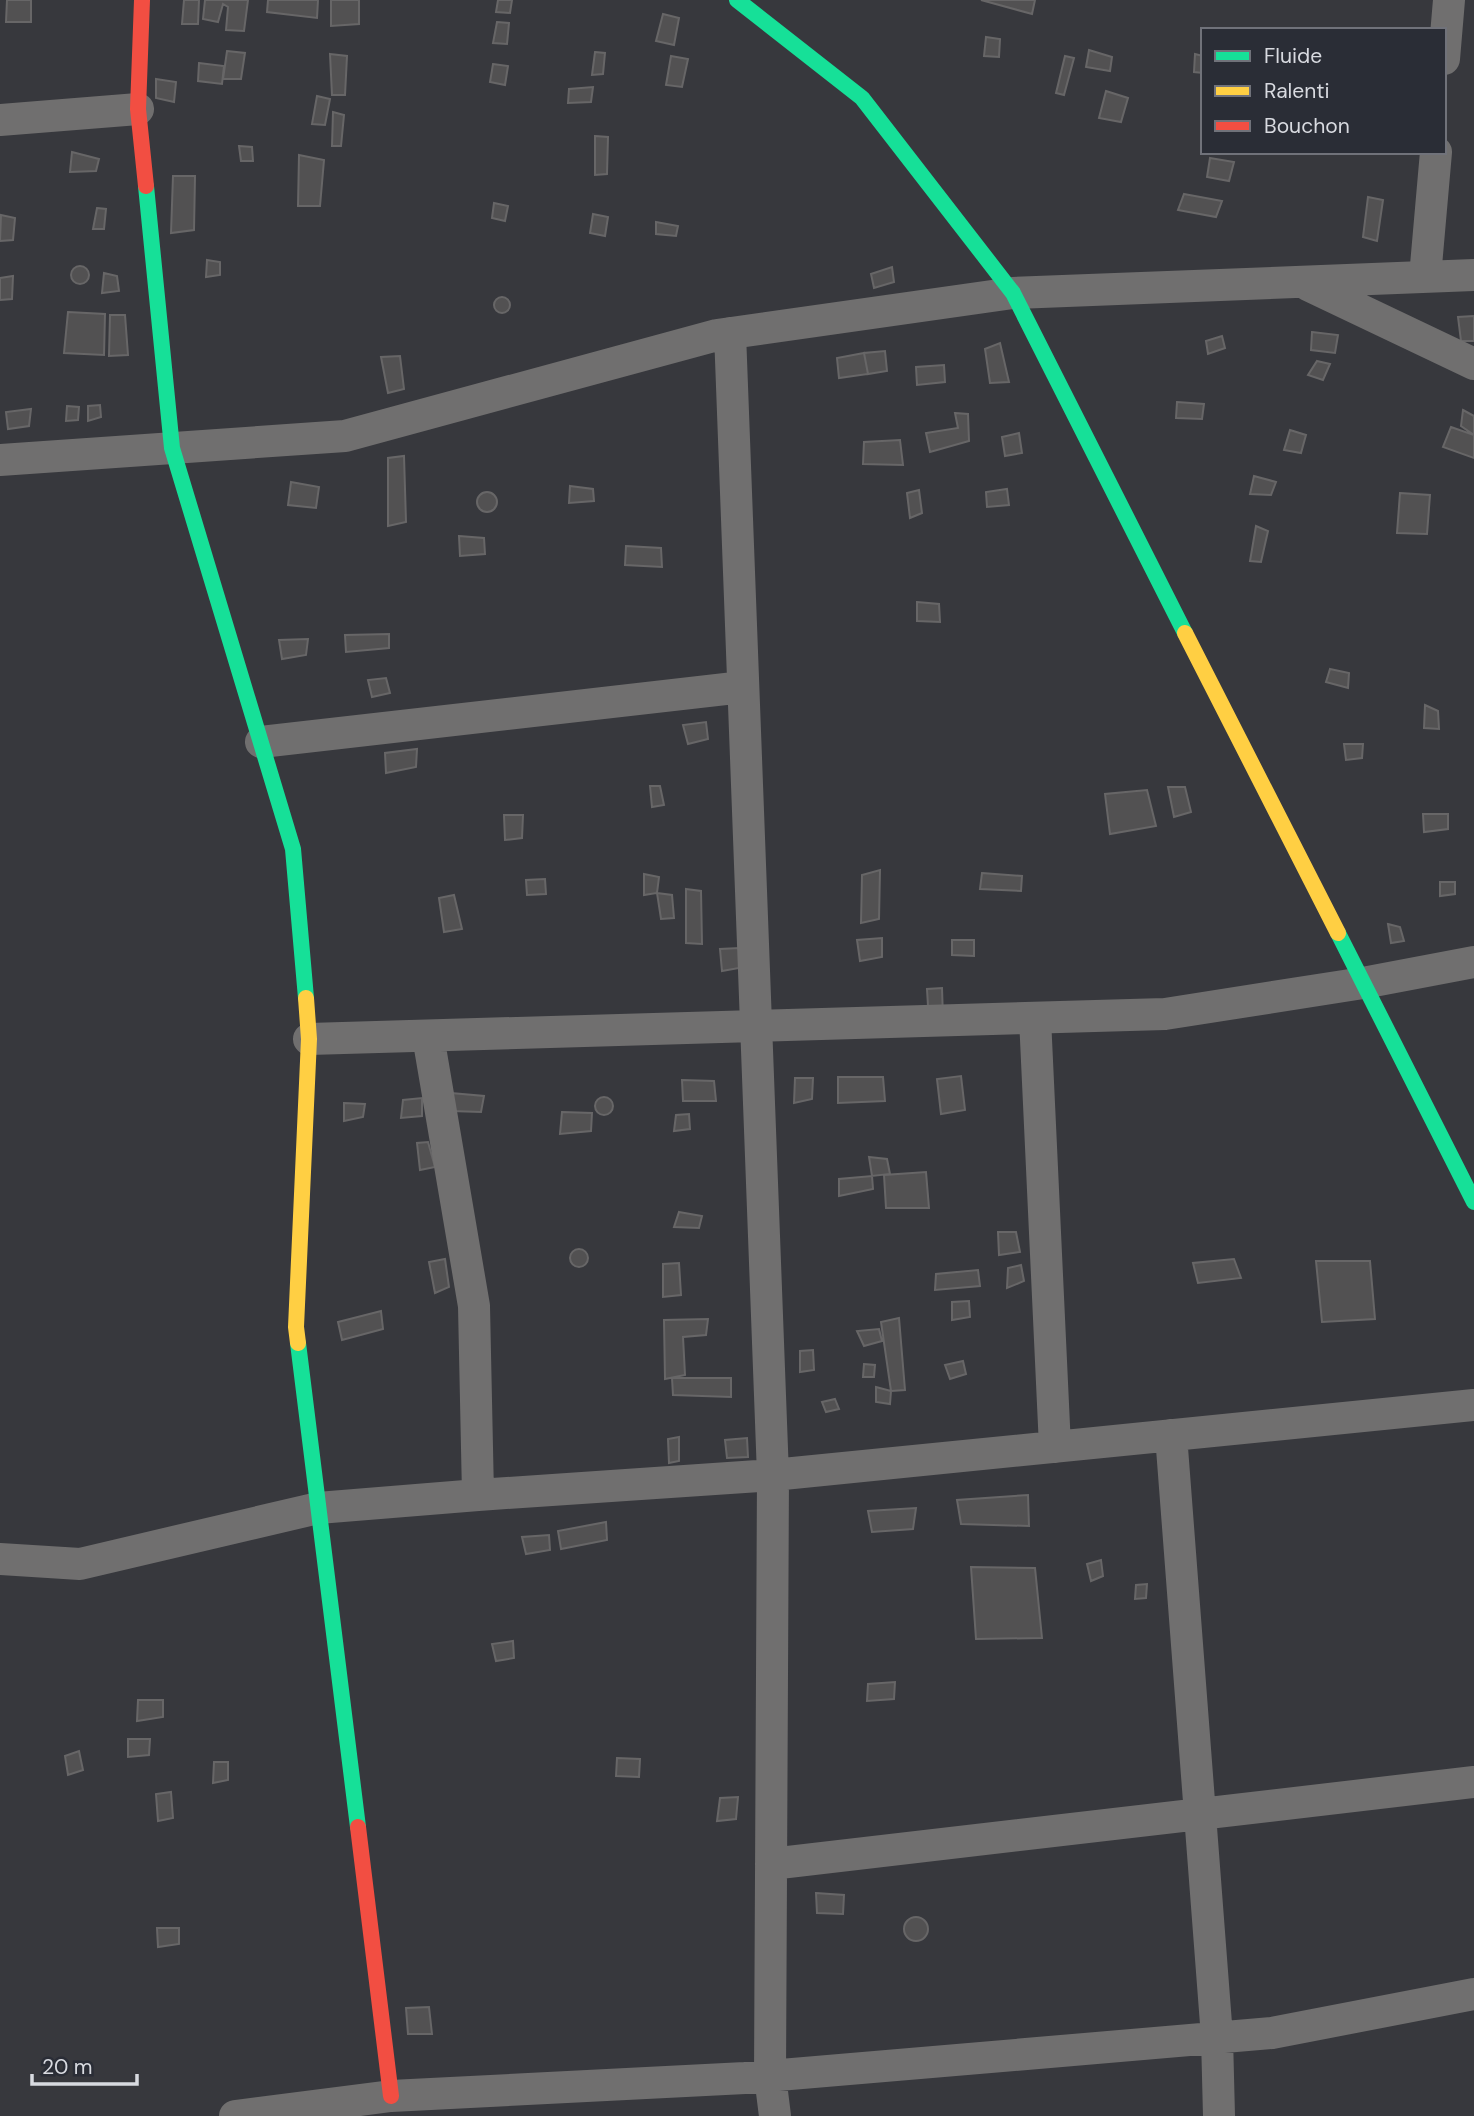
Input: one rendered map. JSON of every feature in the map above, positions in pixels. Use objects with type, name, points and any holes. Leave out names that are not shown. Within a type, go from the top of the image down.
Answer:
[{"type":"street","points":[[142,0],[138,109],[172,448],[293,849],[309,1039],[296,1327],[391,2096]]},
{"type":"street","points":[[737,0],[862,98],[1013,293],[1474,1202]]},
{"type":"street","points":[[1446,39],[1450,0]]},
{"type":"street","points":[[0,120],[138,109]]},
{"type":"street","points":[[1425,277],[1436,154]]},
{"type":"street","points":[[0,460],[345,436],[730,333],[1013,293],[1474,275]]},
{"type":"street","points":[[1304,283],[1474,363]]},
{"type":"street","points":[[730,333],[773,1475],[770,2076],[775,2116]]},
{"type":"street","points":[[261,741],[743,687]]},
{"type":"street","points":[[309,1039],[1165,1014],[1363,983],[1474,962]]},
{"type":"street","points":[[1035,1018],[1055,1447]]},
{"type":"street","points":[[428,1036],[474,1306],[478,1494]]},
{"type":"street","points":[[0,1559],[80,1564],[318,1508],[478,1494],[773,1475],[1474,1405]]},
{"type":"street","points":[[1171,1435],[1217,2037],[1219,2116]]},
{"type":"street","points":[[771,1864],[1474,1782]]},
{"type":"street","points":[[235,2116],[391,2096],[770,2076],[1272,2033],[1474,1994]]},
{"type":"building","points":[[7,0],[31,0],[31,22],[6,22]]},
{"type":"building","points":[[184,0],[199,0],[198,24],[182,24]]},
{"type":"building","points":[[205,0],[248,0],[244,31],[226,30],[228,7],[223,4],[218,22],[203,19]]},
{"type":"building","points":[[268,0],[318,0],[317,18],[267,12]]},
{"type":"building","points":[[331,0],[359,0],[359,24],[331,26]]},
{"type":"building","points":[[498,0],[512,0],[510,13],[496,12]]},
{"type":"building","points":[[981,0],[1035,0],[1032,14]]},
{"type":"building","points":[[663,14],[679,18],[674,45],[656,41]]},
{"type":"building","points":[[497,22],[509,23],[507,44],[493,43]]},
{"type":"building","points":[[986,37],[1000,39],[999,57],[984,56]]},
{"type":"building","points":[[1089,50],[1112,57],[1110,71],[1086,67]]},
{"type":"building","points":[[227,51],[245,53],[241,79],[223,79]]},
{"type":"building","points":[[595,52],[605,53],[603,74],[592,75]]},
{"type":"building","points":[[330,54],[347,56],[345,95],[332,95]]},
{"type":"building","points":[[1195,54],[1201,56],[1201,73],[1194,72]]},
{"type":"building","points":[[671,56],[688,59],[682,87],[666,85]]},
{"type":"building","points":[[1065,56],[1074,58],[1064,95],[1056,93]]},
{"type":"building","points":[[199,63],[224,66],[222,84],[198,81]]},
{"type":"building","points":[[493,64],[508,66],[505,85],[490,82]]},
{"type":"building","points":[[156,79],[176,82],[174,102],[156,98]]},
{"type":"building","points":[[593,87],[591,102],[568,103],[569,89]]},
{"type":"building","points":[[1106,91],[1128,98],[1121,122],[1099,118]]},
{"type":"building","points":[[317,96],[330,99],[325,125],[312,124]]},
{"type":"building","points":[[333,112],[344,115],[341,146],[332,146]]},
{"type":"building","points":[[595,136],[608,137],[607,174],[595,175]]},
{"type":"building","points":[[239,146],[252,147],[253,161],[241,161]]},
{"type":"building","points":[[72,152],[99,159],[96,171],[70,172]]},
{"type":"building","points":[[299,155],[324,160],[320,206],[298,206]]},
{"type":"building","points":[[1210,158],[1234,162],[1229,181],[1207,177]]},
{"type":"building","points":[[173,176],[195,176],[194,230],[171,233]]},
{"type":"building","points":[[1184,194],[1222,201],[1216,217],[1178,210]]},
{"type":"building","points":[[1368,197],[1383,200],[1377,241],[1363,237]]},
{"type":"building","points":[[494,203],[508,206],[505,221],[492,218]]},
{"type":"building","points":[[97,208],[106,209],[104,229],[93,229]]},
{"type":"building","points":[[593,214],[608,217],[605,236],[590,233]]},
{"type":"building","points":[[1,215],[15,218],[13,240],[0,241]]},
{"type":"building","points":[[656,222],[678,226],[676,236],[656,234]]},
{"type":"building","points":[[207,260],[220,262],[220,275],[206,277]]},
{"type":"building","points":[[76,266],[84,266],[89,275],[87,282],[76,284],[71,279],[71,271]]},
{"type":"building","points":[[892,267],[894,282],[874,288],[871,274]]},
{"type":"building","points":[[104,273],[117,276],[119,291],[102,293]]},
{"type":"building","points":[[13,276],[12,299],[0,300],[0,278]]},
{"type":"building","points":[[499,297],[505,297],[510,305],[508,311],[499,313],[494,308],[494,302]]},
{"type":"building","points":[[68,312],[105,314],[104,355],[64,353]]},
{"type":"building","points":[[110,315],[125,315],[128,355],[109,356]]},
{"type":"building","points":[[1474,316],[1474,341],[1461,341],[1458,317]]},
{"type":"building","points":[[1312,332],[1338,335],[1335,353],[1311,350]]},
{"type":"building","points":[[1222,336],[1225,348],[1208,354],[1206,341]]},
{"type":"building","points":[[1000,343],[1009,382],[990,383],[985,349]]},
{"type":"building","points":[[885,351],[887,371],[868,374],[864,353]]},
{"type":"building","points":[[864,353],[868,374],[839,378],[837,358]]},
{"type":"building","points":[[400,356],[404,389],[388,393],[381,357]]},
{"type":"building","points":[[1317,361],[1330,364],[1323,380],[1308,375]]},
{"type":"building","points":[[944,365],[945,382],[917,385],[916,367]]},
{"type":"building","points":[[1177,402],[1204,404],[1202,419],[1176,418]]},
{"type":"building","points":[[100,405],[101,417],[88,421],[88,406]]},
{"type":"building","points":[[67,406],[79,407],[78,420],[66,421]]},
{"type":"building","points":[[31,409],[29,426],[8,429],[6,412]]},
{"type":"building","points":[[1463,410],[1474,416],[1474,435],[1461,426]]},
{"type":"building","points":[[955,413],[968,414],[969,441],[930,452],[926,433],[958,428]]},
{"type":"building","points":[[1451,427],[1474,435],[1474,458],[1443,447]]},
{"type":"building","points":[[1290,430],[1306,435],[1301,453],[1284,450]]},
{"type":"building","points":[[1019,433],[1022,453],[1005,456],[1002,437]]},
{"type":"building","points":[[900,440],[903,465],[863,464],[864,442]]},
{"type":"building","points":[[404,456],[406,522],[388,526],[388,458]]},
{"type":"building","points":[[1254,476],[1276,482],[1271,495],[1250,494]]},
{"type":"building","points":[[291,482],[319,487],[316,508],[288,505]]},
{"type":"building","points":[[570,486],[593,489],[594,501],[569,503]]},
{"type":"building","points":[[1007,489],[1009,505],[987,507],[986,492]]},
{"type":"building","points":[[919,490],[922,513],[910,518],[907,493]]},
{"type":"building","points":[[487,492],[494,495],[497,502],[494,509],[487,512],[480,509],[477,502],[480,495]]},
{"type":"building","points":[[1400,493],[1430,495],[1427,534],[1397,533]]},
{"type":"building","points":[[1256,526],[1268,531],[1261,562],[1250,561]]},
{"type":"building","points":[[459,536],[484,538],[485,554],[460,556]]},
{"type":"building","points":[[626,546],[661,548],[662,567],[625,565]]},
{"type":"building","points":[[917,602],[939,604],[940,622],[917,621]]},
{"type":"building","points":[[389,634],[389,648],[346,652],[345,635]]},
{"type":"building","points":[[308,639],[306,655],[282,659],[279,640]]},
{"type":"building","points":[[1330,669],[1349,673],[1348,688],[1326,682]]},
{"type":"building","points":[[386,678],[390,693],[372,697],[368,680]]},
{"type":"building","points":[[1425,705],[1438,711],[1439,729],[1424,728]]},
{"type":"building","points":[[706,722],[708,739],[688,744],[683,725]]},
{"type":"building","points":[[1344,744],[1363,744],[1362,758],[1346,760]]},
{"type":"building","points":[[417,749],[416,767],[386,773],[385,753]]},
{"type":"building","points":[[650,786],[660,786],[664,805],[652,807]]},
{"type":"building","points":[[1168,787],[1185,787],[1191,812],[1174,817]]},
{"type":"building","points":[[1147,790],[1156,826],[1110,834],[1105,794]]},
{"type":"building","points":[[1423,814],[1448,814],[1448,829],[1424,832]]},
{"type":"building","points":[[504,815],[523,815],[522,838],[505,840]]},
{"type":"building","points":[[880,870],[879,919],[861,923],[862,875]]},
{"type":"building","points":[[982,873],[1022,876],[1021,891],[980,889]]},
{"type":"building","points":[[644,874],[659,877],[657,893],[644,895]]},
{"type":"building","points":[[545,879],[546,894],[527,895],[526,880]]},
{"type":"building","points":[[1440,882],[1455,882],[1455,894],[1440,896]]},
{"type":"building","points":[[686,889],[701,891],[702,944],[686,943]]},
{"type":"building","points":[[657,893],[672,895],[674,918],[661,919]]},
{"type":"building","points":[[454,895],[462,929],[444,932],[439,898]]},
{"type":"building","points":[[1388,924],[1400,927],[1404,941],[1391,943]]},
{"type":"building","points":[[882,938],[882,957],[860,961],[857,940]]},
{"type":"building","points":[[952,940],[974,940],[974,956],[952,955]]},
{"type":"building","points":[[739,948],[739,968],[722,971],[720,949]]},
{"type":"building","points":[[942,988],[943,1018],[929,1023],[927,989]]},
{"type":"building","points":[[961,1076],[965,1110],[941,1114],[937,1079]]},
{"type":"building","points":[[838,1077],[883,1077],[885,1101],[838,1103]]},
{"type":"building","points":[[795,1078],[813,1078],[812,1099],[794,1103]]},
{"type":"building","points":[[682,1080],[714,1081],[716,1101],[683,1101]]},
{"type":"building","points":[[451,1093],[484,1096],[481,1112],[451,1111]]},
{"type":"building","points":[[600,1097],[608,1097],[613,1106],[611,1113],[600,1115],[595,1110],[595,1102]]},
{"type":"building","points":[[422,1098],[422,1116],[401,1118],[403,1100]]},
{"type":"building","points":[[344,1103],[365,1104],[363,1117],[344,1121]]},
{"type":"building","points":[[562,1112],[592,1113],[591,1131],[560,1134]]},
{"type":"building","points":[[689,1114],[690,1129],[674,1131],[676,1115]]},
{"type":"building","points":[[428,1142],[435,1167],[420,1170],[417,1143]]},
{"type":"building","points":[[869,1157],[887,1159],[890,1174],[872,1176]]},
{"type":"building","points":[[926,1172],[929,1208],[886,1208],[884,1175]]},
{"type":"building","points":[[872,1176],[873,1189],[839,1196],[839,1179]]},
{"type":"building","points":[[679,1212],[702,1216],[699,1228],[674,1227]]},
{"type":"building","points":[[998,1232],[1016,1232],[1020,1252],[999,1255]]},
{"type":"building","points":[[579,1249],[585,1252],[588,1258],[585,1264],[579,1267],[573,1264],[570,1258],[573,1252]]},
{"type":"building","points":[[445,1259],[449,1287],[435,1293],[429,1262]]},
{"type":"building","points":[[1234,1259],[1241,1278],[1198,1283],[1193,1263]]},
{"type":"building","points":[[1316,1261],[1370,1261],[1375,1319],[1322,1322]]},
{"type":"building","points":[[679,1263],[681,1295],[663,1297],[663,1264]]},
{"type":"building","points":[[1021,1265],[1024,1281],[1007,1288],[1008,1268]]},
{"type":"building","points":[[978,1270],[980,1286],[935,1290],[936,1274]]},
{"type":"building","points":[[969,1301],[970,1317],[952,1320],[952,1302]]},
{"type":"building","points":[[381,1311],[383,1329],[342,1340],[338,1322]]},
{"type":"building","points":[[899,1318],[905,1390],[891,1391],[881,1322]]},
{"type":"building","points":[[708,1319],[706,1335],[683,1337],[685,1375],[665,1379],[664,1320]]},
{"type":"building","points":[[879,1329],[882,1341],[864,1346],[857,1331]]},
{"type":"building","points":[[813,1350],[814,1370],[800,1372],[800,1351]]},
{"type":"building","points":[[963,1361],[966,1374],[950,1379],[945,1365]]},
{"type":"building","points":[[864,1364],[875,1365],[874,1377],[863,1377]]},
{"type":"building","points":[[672,1378],[731,1378],[731,1397],[673,1395]]},
{"type":"building","points":[[876,1387],[891,1391],[890,1404],[876,1402]]},
{"type":"building","points":[[835,1399],[839,1409],[826,1412],[822,1402]]},
{"type":"building","points":[[679,1437],[679,1461],[669,1463],[668,1439]]},
{"type":"building","points":[[747,1438],[748,1457],[727,1458],[725,1440]]},
{"type":"building","points":[[1028,1495],[1029,1526],[961,1524],[957,1500]]},
{"type":"building","points":[[916,1508],[913,1529],[872,1532],[868,1511]]},
{"type":"building","points":[[606,1522],[607,1540],[561,1549],[558,1531]]},
{"type":"building","points":[[549,1535],[550,1550],[526,1554],[522,1537]]},
{"type":"building","points":[[1101,1560],[1103,1576],[1091,1581],[1087,1564]]},
{"type":"building","points":[[971,1567],[1035,1568],[1042,1638],[976,1639]]},
{"type":"building","points":[[1147,1584],[1146,1598],[1135,1599],[1136,1585]]},
{"type":"building","points":[[513,1641],[514,1658],[496,1661],[492,1644]]},
{"type":"building","points":[[895,1682],[894,1699],[867,1701],[868,1684]]},
{"type":"building","points":[[138,1700],[163,1700],[163,1717],[137,1721]]},
{"type":"building","points":[[128,1739],[150,1739],[149,1755],[128,1757]]},
{"type":"building","points":[[79,1751],[83,1770],[68,1775],[65,1756]]},
{"type":"building","points":[[617,1758],[640,1759],[639,1777],[616,1776]]},
{"type":"building","points":[[214,1762],[228,1762],[228,1780],[213,1783]]},
{"type":"building","points":[[171,1792],[173,1818],[158,1821],[156,1794]]},
{"type":"building","points":[[738,1797],[736,1819],[717,1821],[720,1798]]},
{"type":"building","points":[[816,1893],[844,1895],[843,1914],[817,1913]]},
{"type":"building","points":[[916,1917],[925,1920],[928,1929],[925,1938],[916,1941],[907,1938],[904,1929],[907,1920]]},
{"type":"building","points":[[157,1928],[179,1928],[179,1944],[158,1947]]},
{"type":"building","points":[[429,2007],[432,2034],[408,2034],[406,2008]]},
{"type":"traffic: fast","points":[[737,0],[862,98],[1013,293],[1185,633]]},
{"type":"traffic: fast","points":[[146,186],[172,448],[293,849],[306,998]]},
{"type":"traffic: fast","points":[[1338,933],[1474,1202]]},
{"type":"traffic: fast","points":[[298,1343],[358,1827]]},
{"type":"traffic: slow","points":[[1185,633],[1338,933]]},
{"type":"traffic: slow","points":[[298,1343],[296,1327],[309,1039],[306,998]]},
{"type":"traffic: jam","points":[[142,0],[138,109],[146,186]]},
{"type":"traffic: jam","points":[[358,1827],[391,2096]]}]
